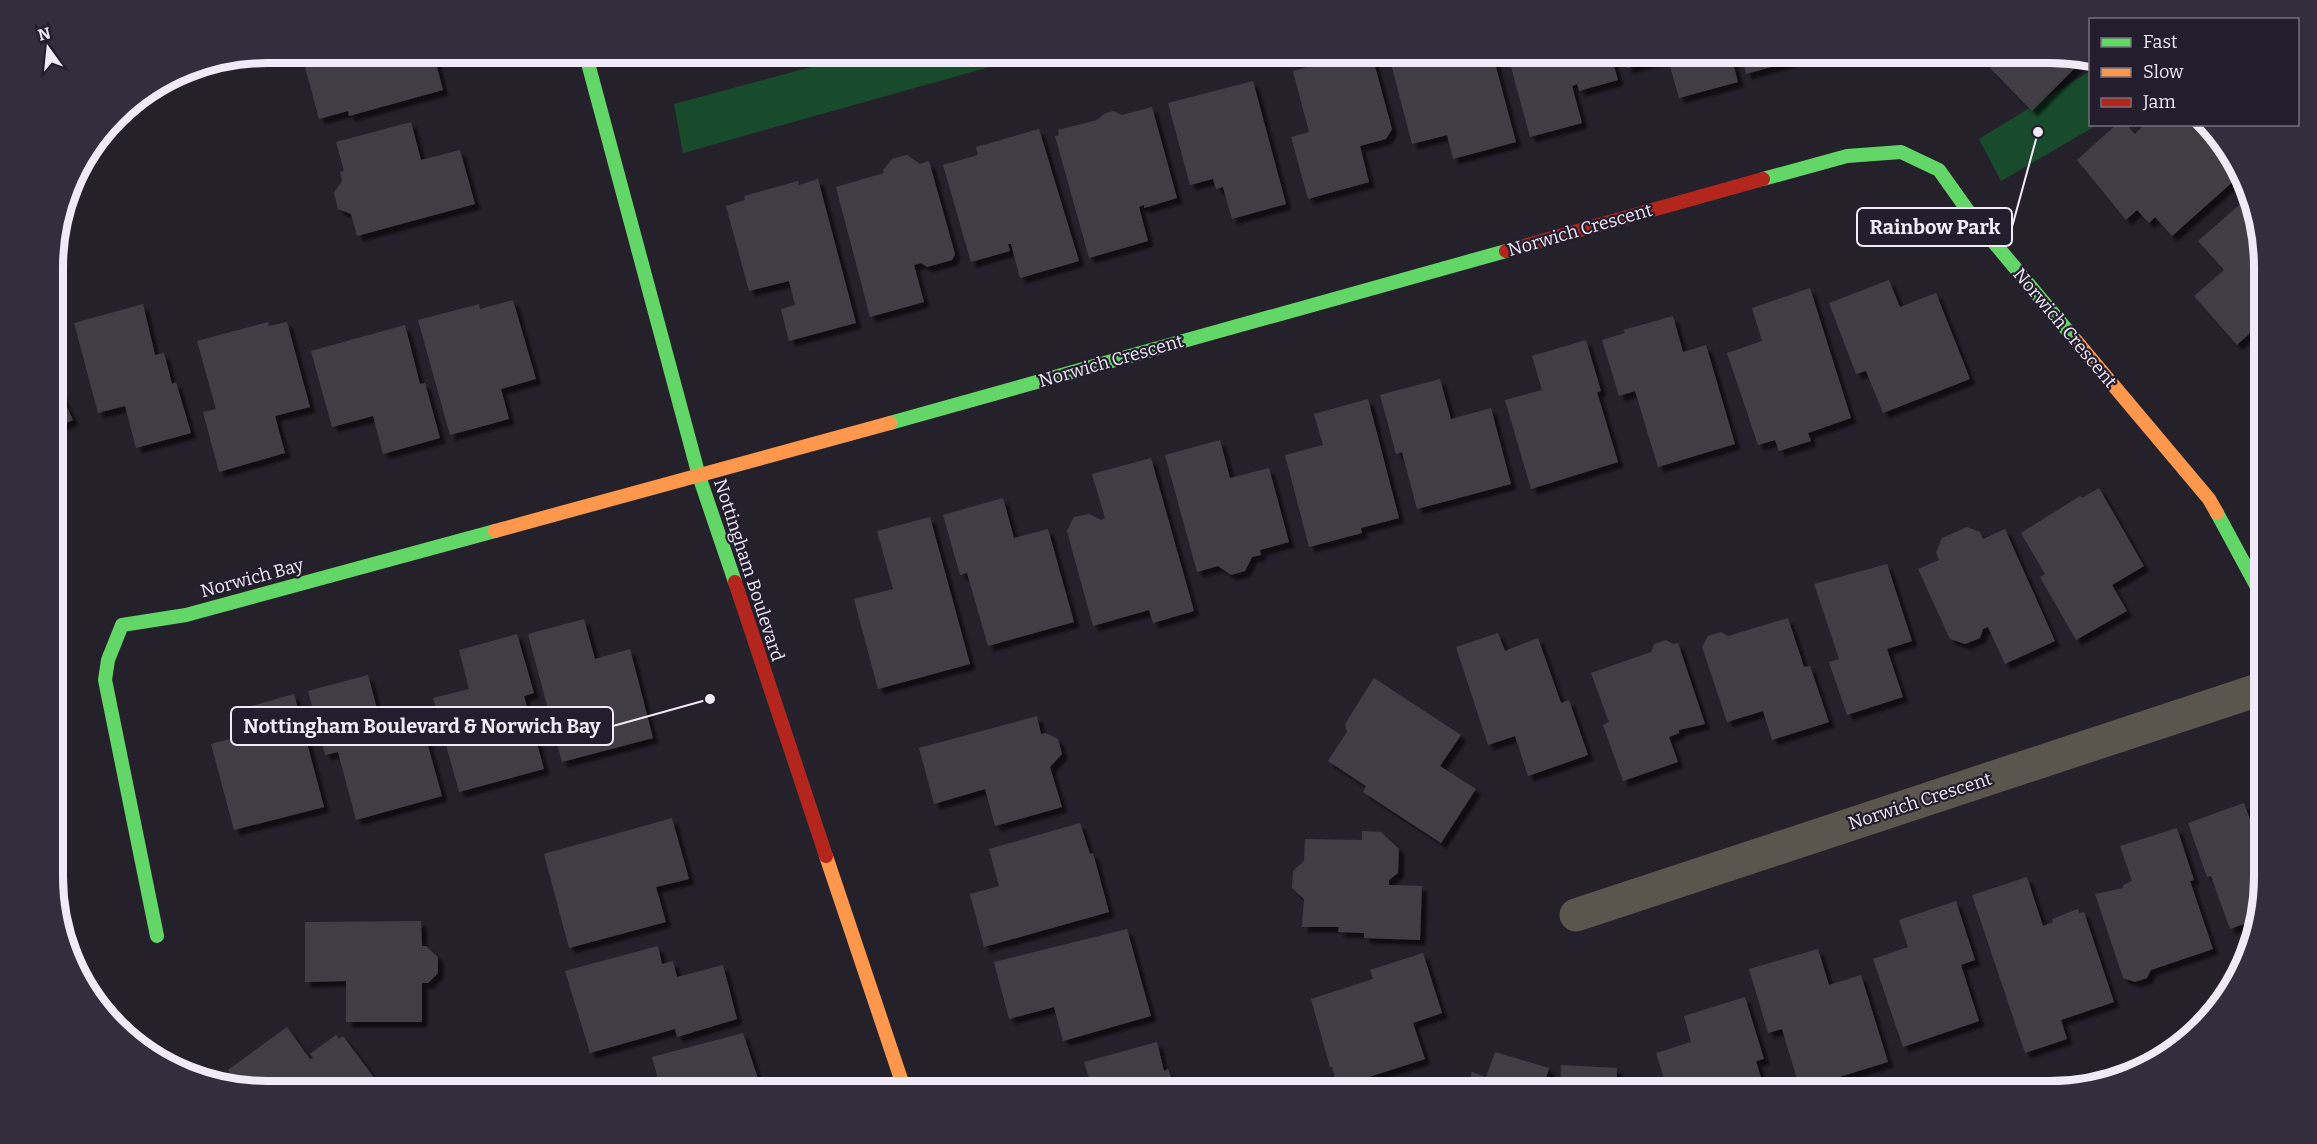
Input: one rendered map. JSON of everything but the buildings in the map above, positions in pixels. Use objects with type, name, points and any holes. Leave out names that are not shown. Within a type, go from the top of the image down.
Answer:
[{"type":"street","name":"Nottingham Boulevard","points":[[588,63],[699,476],[902,1081]]},
{"type":"street","name":"Norwich Crescent","points":[[699,476],[1847,156],[1901,152],[1939,170],[1971,215],[2209,499],[2254,582]]},
{"type":"street","name":"Norwich Bay","points":[[157,936],[105,680],[108,660],[122,625],[186,615],[699,476]]},
{"type":"street","name":"Norwich Crescent","points":[[1576,915],[2254,691]]},
{"type":"green space","points":[[826,63],[1003,63],[683,153],[674,104]]},
{"type":"green space","points":[[2089,72],[2089,126],[2095,126],[2001,181],[1979,139]]},
{"type":"traffic: fast","points":[[588,63],[699,476],[735,582]]},
{"type":"traffic: fast","points":[[1763,179],[1847,156],[1901,152],[1939,170],[1971,215],[2077,342]]},
{"type":"traffic: fast","points":[[890,423],[1506,251]]},
{"type":"traffic: fast","points":[[2217,513],[2254,581]]},
{"type":"traffic: fast","points":[[157,936],[105,680],[108,660],[122,625],[186,615],[495,531]]},
{"type":"traffic: slow","points":[[2077,342],[2209,499],[2217,513]]},
{"type":"traffic: slow","points":[[495,531],[890,423]]},
{"type":"traffic: slow","points":[[826,856],[902,1081]]},
{"type":"traffic: jam","points":[[1506,251],[1763,179]]},
{"type":"traffic: jam","points":[[735,582],[826,856]]},
{"type":"place","name":"Rainbow Park","points":[[2038,132]]},
{"type":"place","name":"Nottingham Boulevard & Norwich Bay","points":[[710,699]]}]
